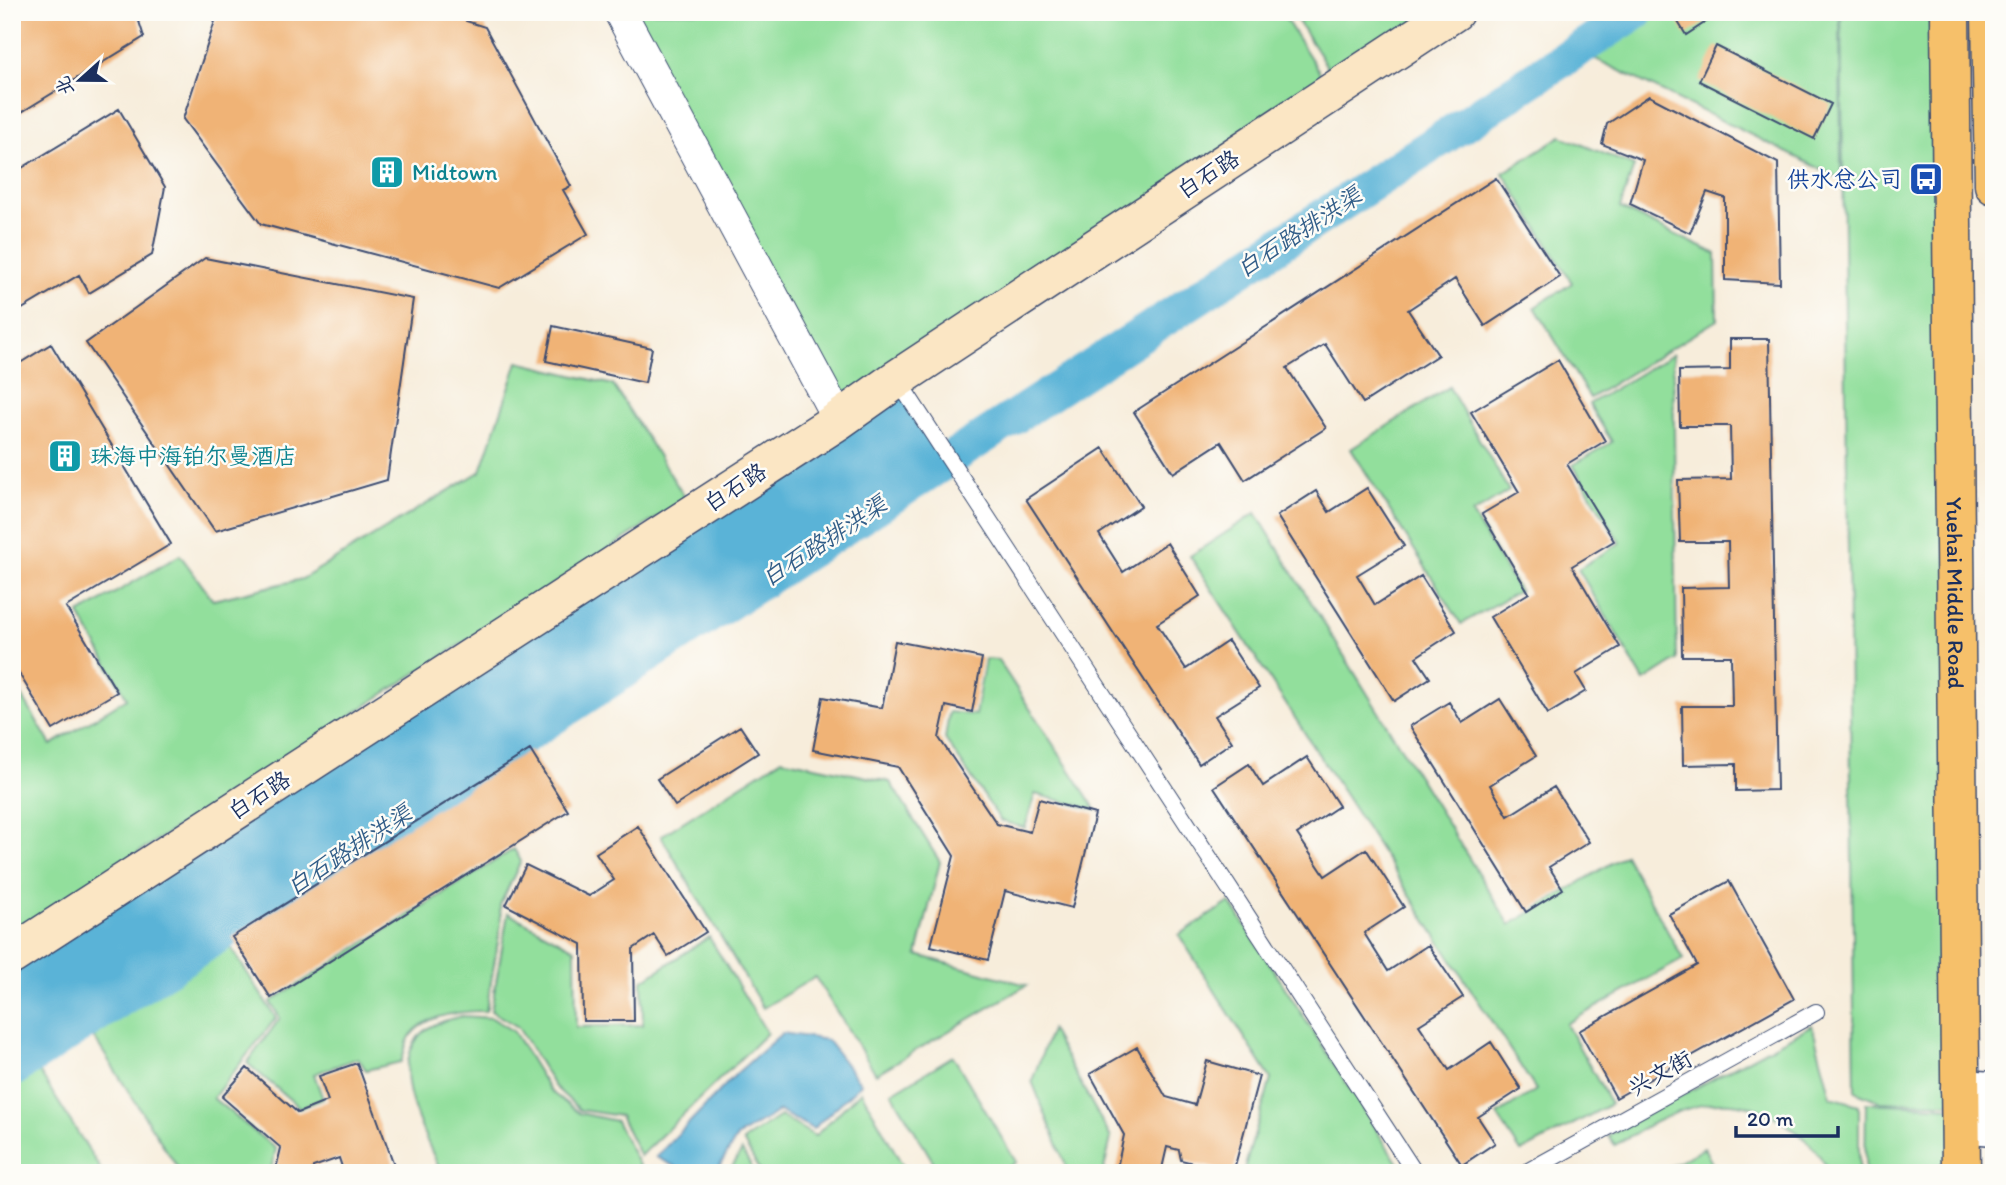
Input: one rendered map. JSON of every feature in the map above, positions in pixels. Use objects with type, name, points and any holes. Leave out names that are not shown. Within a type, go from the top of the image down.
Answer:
[{"type":"highway","name":"Yuehai Middle Road","points":[[1950,12],[1977,1107],[1961,1173]]},
{"type":"highway","points":[[1991,12],[1994,185]]},
{"type":"main road","name":"白石路","points":[[12,955],[839,420],[903,388],[1454,12]]},
{"type":"street","points":[[620,12],[839,420]]},
{"type":"lane","points":[[903,388],[1415,1173]]},
{"type":"lane","name":"兴文街","points":[[1525,1173],[1816,1012]]},
{"type":"green space","points":[[623,12],[1281,12],[1331,90],[841,416]]},
{"type":"green space","points":[[1292,12],[1437,12],[1335,79]]},
{"type":"green space","points":[[1639,12],[1840,12],[1841,179],[1579,51]]},
{"type":"green space","points":[[1841,12],[1946,12],[1954,1103],[1881,1102],[1855,1091]]},
{"type":"green space","points":[[1561,136],[1634,166],[1620,208],[1716,254],[1717,320],[1590,398],[1535,307],[1572,283],[1503,173]]},
{"type":"green space","points":[[1673,354],[1677,660],[1644,681],[1578,569],[1620,543],[1573,465],[1612,442],[1589,404]]},
{"type":"green space","points":[[518,362],[613,385],[686,499],[12,934],[12,679],[51,745],[127,698],[79,614],[180,555],[213,600],[302,579],[481,471]]},
{"type":"green space","points":[[1449,387],[1509,491],[1472,514],[1519,591],[1461,624],[1351,449]]},
{"type":"green space","points":[[1256,513],[1510,925],[1625,855],[1683,959],[1566,1024],[1611,1104],[1521,1152],[1497,1115],[1536,1090],[1190,556]]},
{"type":"green space","points":[[985,659],[998,660],[1096,810],[1035,794],[1025,828],[1001,821],[945,739],[949,712],[975,715]]},
{"type":"green space","points":[[782,759],[890,782],[940,862],[917,955],[1027,985],[876,1074],[815,977],[763,1008],[661,836]]},
{"type":"green space","points":[[514,849],[521,861],[500,905],[501,924],[486,1011],[456,1013],[426,1022],[411,1035],[401,1062],[366,1070],[358,1058],[314,1074],[323,1099],[300,1108],[247,1063],[280,1018],[270,1002]]},
{"type":"green space","points":[[1230,902],[1404,1173],[1243,1173],[1271,1079],[1179,935]]},
{"type":"green space","points":[[508,913],[575,949],[576,1027],[643,1025],[642,981],[709,937],[767,1033],[640,1156],[620,1116],[580,1110],[554,1086],[518,1027],[491,1011]]},
{"type":"green space","points":[[228,943],[276,1018],[213,1098],[276,1149],[270,1173],[181,1173],[91,1033]]},
{"type":"green space","points":[[462,1016],[492,1018],[514,1032],[550,1091],[579,1113],[616,1121],[643,1173],[441,1173],[419,1123],[408,1086],[407,1068],[410,1051],[423,1032],[439,1023]]},
{"type":"green space","points":[[1812,1025],[1831,1097],[1859,1105],[1859,1173],[1830,1173],[1815,1150],[1791,1128],[1761,1110],[1739,1104],[1697,1106],[1656,1122],[1615,1145],[1608,1135]]},
{"type":"green space","points":[[1051,1030],[1111,1138],[1103,1173],[1054,1173],[1066,1166],[1032,1081]]},
{"type":"green space","points":[[953,1056],[1016,1162],[999,1173],[940,1173],[892,1093]]},
{"type":"green space","points":[[32,1060],[103,1173],[12,1173],[12,1073]]},
{"type":"green space","points":[[861,1091],[907,1173],[761,1173],[743,1141],[780,1116],[815,1136]]},
{"type":"green space","points":[[1866,1103],[1954,1107],[1954,1173],[1865,1173]]},
{"type":"green space","points":[[1704,1148],[1717,1173],[1659,1173]]},
{"type":"green space","points":[[742,1151],[755,1173],[728,1173]]},
{"type":"water","points":[[897,380],[949,459],[12,1068],[12,955]]},
{"type":"water","points":[[782,1033],[827,1040],[861,1084],[813,1129],[779,1111],[737,1137],[715,1173],[688,1173],[656,1157],[737,1073]]},
{"type":"building","points":[[12,12],[136,12],[144,37],[12,118]]},
{"type":"building","name":"Midtown","points":[[218,12],[462,12],[466,21],[485,27],[571,186],[563,190],[588,234],[499,288],[261,224],[183,119]]},
{"type":"building","points":[[1672,12],[1721,12],[1686,35]]},
{"type":"building","points":[[1716,46],[1831,104],[1814,139],[1699,81]]},
{"type":"building","points":[[1649,96],[1778,163],[1780,283],[1725,280],[1725,198],[1707,192],[1690,233],[1630,204],[1643,160],[1602,144],[1607,124]]},
{"type":"building","points":[[119,109],[165,187],[152,255],[89,293],[79,275],[12,315],[12,174]]},
{"type":"building","points":[[1496,178],[1560,277],[1485,326],[1455,279],[1408,310],[1438,355],[1363,403],[1325,344],[1287,368],[1326,428],[1245,480],[1221,442],[1173,473],[1134,412]]},
{"type":"building","points":[[205,258],[413,299],[387,480],[215,531],[86,343]]},
{"type":"building","points":[[553,326],[652,348],[645,383],[546,361]]},
{"type":"building","points":[[1730,339],[1769,339],[1777,790],[1736,791],[1736,764],[1683,765],[1682,706],[1732,706],[1731,656],[1682,656],[1681,588],[1729,587],[1728,542],[1680,542],[1678,480],[1731,479],[1730,426],[1680,426],[1679,371],[1730,370]]},
{"type":"building","name":"珠海中海铂尔曼酒店","points":[[51,344],[171,544],[66,607],[117,692],[53,730],[12,662],[12,368]]},
{"type":"building","points":[[1558,360],[1605,441],[1567,464],[1614,541],[1572,566],[1620,647],[1576,674],[1586,691],[1548,714],[1490,617],[1529,593],[1482,514],[1519,492],[1471,412]]},
{"type":"building","points":[[1103,448],[1141,506],[1099,534],[1123,572],[1167,543],[1200,596],[1157,624],[1186,669],[1228,641],[1259,688],[1215,716],[1232,742],[1199,764],[1026,499]]},
{"type":"building","points":[[1367,488],[1404,546],[1357,575],[1375,605],[1421,576],[1456,631],[1416,657],[1430,678],[1394,701],[1277,516],[1316,491],[1329,512]]},
{"type":"building","points":[[895,641],[982,658],[972,712],[946,706],[939,738],[997,824],[1030,832],[1039,799],[1095,814],[1072,908],[1005,891],[988,960],[931,946],[954,856],[898,767],[813,750],[823,697],[882,708]]},
{"type":"building","points":[[1500,699],[1536,756],[1490,785],[1508,816],[1554,787],[1589,842],[1549,867],[1563,889],[1526,912],[1410,726],[1449,702],[1462,723]]},
{"type":"building","points":[[740,726],[758,753],[675,806],[657,779]]},
{"type":"building","points":[[530,750],[568,811],[271,998],[232,937]]},
{"type":"building","points":[[1307,757],[1339,806],[1297,834],[1325,876],[1366,849],[1404,907],[1364,933],[1388,971],[1428,945],[1463,997],[1419,1025],[1449,1070],[1491,1042],[1521,1089],[1478,1117],[1495,1143],[1462,1165],[1214,787],[1249,764],[1263,786]]},
{"type":"building","points":[[638,826],[706,932],[668,956],[654,935],[633,949],[634,1021],[583,1021],[582,944],[506,905],[526,865],[589,896],[614,880],[596,853]]},
{"type":"building","points":[[1729,881],[1794,999],[1616,1098],[1579,1031],[1697,965],[1669,914]]},
{"type":"building","points":[[1137,1047],[1166,1097],[1195,1105],[1207,1061],[1259,1076],[1233,1173],[1181,1160],[1179,1150],[1167,1147],[1161,1173],[1116,1173],[1124,1135],[1090,1074]]},
{"type":"building","points":[[357,1063],[397,1173],[344,1173],[339,1158],[313,1167],[312,1173],[275,1173],[281,1148],[222,1097],[247,1068],[298,1113],[328,1101],[319,1076]]},
{"type":"waterway","name":"白石路排洪渠","points":[[12,1070],[1636,12]]},
{"type":"place","name":"Midtown","points":[[387,172]]},
{"type":"place","name":"供水总公司","points":[[1926,179]]},
{"type":"place","name":"珠海中海铂尔曼酒店","points":[[65,456]]}]
